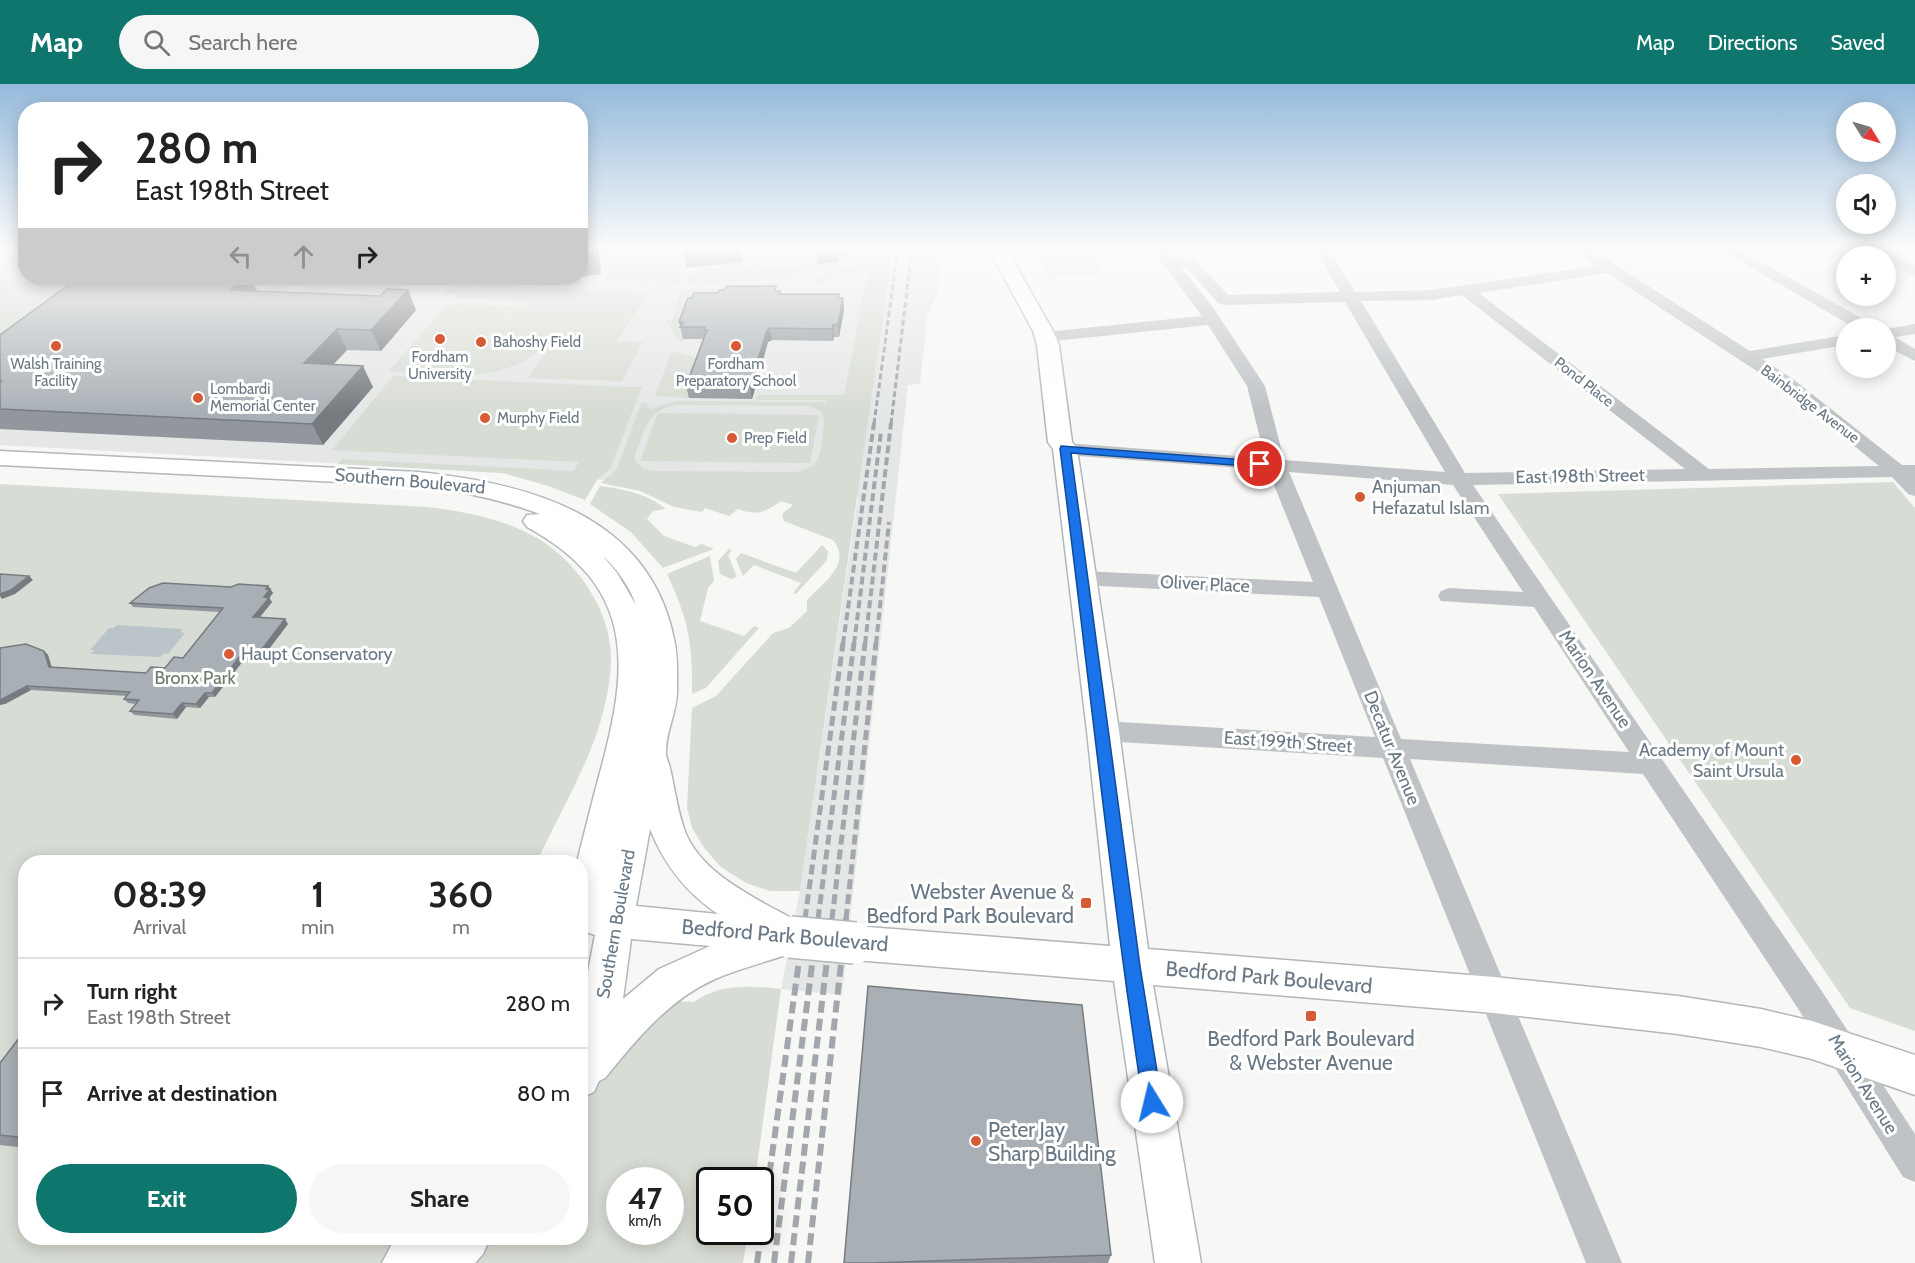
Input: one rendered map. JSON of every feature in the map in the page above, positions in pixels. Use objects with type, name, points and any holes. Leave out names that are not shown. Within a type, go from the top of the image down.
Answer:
[{"type":"main road","points":[[1032,303],[1052,336]]},
{"type":"main road","points":[[1036,303],[1052,336],[1060,442],[1065,449],[1103,731],[1131,966],[1178,1263]]},
{"type":"main road","name":"Southern Boulevard","points":[[0,458],[446,481],[508,492],[565,514],[584,525],[617,553],[630,568],[649,602],[657,627],[662,672],[662,693],[650,750],[592,916]]},
{"type":"main road","name":"Southern Boulevard","points":[[0,472],[449,496],[523,515],[563,536],[596,565],[620,601],[634,642],[635,666],[631,714],[588,889],[592,916],[598,1017],[588,1052]]},
{"type":"main road","points":[[650,750],[668,832],[685,864],[714,892],[790,937]]},
{"type":"main road","name":"Bedford Park Boulevard","points":[[592,916],[855,943],[1494,995],[1699,1018],[1761,1028],[1842,1049],[1915,1075]]},
{"type":"main road","points":[[588,1068],[622,1026],[649,1000],[673,982],[701,968],[790,937]]},
{"type":"main road","points":[[405,1263],[417,1245]]},
{"type":"main road","points":[[446,1263],[461,1245]]},
{"type":"street","name":"Decatur Avenue","points":[[1199,303],[1256,386],[1276,465],[1604,1263]]},
{"type":"street","name":"Marion Avenue","points":[[1353,303],[1459,479],[1842,1049],[1915,1165]]},
{"type":"street","name":"Pond Place","points":[[1483,303],[1702,473]]},
{"type":"street","name":"Bainbridge Avenue","points":[[1664,303],[1787,383],[1905,470],[1915,490]]},
{"type":"street","points":[[1822,303],[1848,318]]},
{"type":"street","points":[[1052,336],[1212,320]]},
{"type":"street","points":[[1896,332],[1915,329]]},
{"type":"street","points":[[1746,357],[1836,342]]},
{"type":"street","points":[[1896,345],[1915,356]]},
{"type":"street","name":"East 198th Street","points":[[1065,449],[1459,479],[1905,470]]},
{"type":"street","name":"Oliver Place","points":[[1082,578],[1329,590]]},
{"type":"street","points":[[1449,596],[1542,600]]},
{"type":"street","name":"East 199th Street","points":[[1103,731],[1652,764]]},
{"type":"shaded area","name":"Fordham University","points":[[0,303],[933,303],[927,317],[920,384],[908,385],[842,995],[781,989],[800,891],[858,497],[438,469],[0,445]]},
{"type":"shaded area","points":[[117,625],[183,629],[180,632],[185,633],[168,654],[164,653],[160,657],[91,654],[94,650],[90,650],[109,628]]},
{"type":"green space","points":[[0,303],[64,303],[0,351]]},
{"type":"green space","points":[[287,303],[391,303],[379,316],[278,312]]},
{"type":"green space","points":[[528,303],[642,303],[617,341],[643,342],[622,381],[528,378],[556,336],[551,336],[536,353],[518,364],[498,371],[454,375],[388,372],[444,308],[455,304],[525,307]]},
{"type":"green space","points":[[678,303],[718,303],[681,333],[685,334],[683,339],[685,341],[679,342],[669,325],[666,325],[667,320],[672,320]]},
{"type":"green space","points":[[862,303],[885,303],[800,891],[770,891],[746,883],[721,867],[705,849],[692,828],[687,808],[692,708],[716,696],[773,633],[789,628],[807,611],[807,600],[838,565],[838,549],[833,540],[784,521],[782,514],[793,505],[781,501],[761,512],[738,509],[729,516],[705,508],[702,512],[674,507],[640,491],[601,483],[617,469],[641,403],[646,403],[650,409],[677,401],[826,402],[826,400],[756,400],[758,395],[844,395]],"holes":[[[680,405],[814,408],[823,416],[822,443],[818,459],[814,465],[804,470],[794,472],[657,471],[644,469],[635,461],[635,455],[649,421],[660,410],[669,407]]]},
{"type":"green space","points":[[672,351],[703,360],[689,398],[655,396]]},
{"type":"green space","name":"Murphy Field","points":[[393,376],[642,387],[610,469],[597,480],[585,500],[503,473],[338,464],[342,459],[573,471],[579,462],[332,450]]},
{"type":"green space","name":"Prep Field","points":[[658,413],[819,415],[810,463],[640,461]]},
{"type":"green space","name":"Academy of Mount Saint Ursula","points":[[1893,482],[1915,508],[1915,1031],[1850,1008],[1498,494]]},
{"type":"green space","name":"Bronx Park","points":[[0,484],[428,507],[503,523],[518,528],[545,543],[558,553],[582,579],[600,608],[610,641],[611,658],[607,695],[597,734],[540,855],[18,855],[18,1245],[588,1245],[588,997],[694,1002],[714,992],[736,987],[781,989],[757,1167],[696,1167],[696,1245],[746,1245],[743,1263],[0,1263]]},
{"type":"green space","points":[[600,486],[643,496],[666,509],[653,511],[647,519],[664,536],[695,547],[702,544],[714,549],[663,568],[631,532],[590,504]]},
{"type":"green space","points":[[822,545],[828,551],[827,560],[796,594],[793,593],[801,583],[754,565],[743,576],[736,559],[741,553],[796,573]]},
{"type":"green space","points":[[729,549],[732,550],[728,555],[737,577],[731,579],[720,574],[718,561]]},
{"type":"green space","points":[[710,556],[714,581],[708,588],[700,621],[744,636],[754,626],[759,628],[706,688],[692,694],[688,632],[667,574]]},
{"type":"building","points":[[44,303],[396,303],[371,330],[337,329],[304,363],[363,366],[312,424],[0,409],[0,382],[2,381],[0,381],[0,335]]},
{"type":"building","name":"Fordham Preparatory School","points":[[686,303],[842,303],[838,325],[833,325],[832,329],[770,328],[767,330],[750,386],[686,386],[707,330],[704,330],[705,327],[680,327],[683,322],[679,322]]},
{"type":"building","points":[[0,574],[29,576],[11,590],[0,594]]},
{"type":"building","name":"Haupt Conservatory","points":[[163,583],[231,587],[239,584],[268,586],[266,589],[270,589],[264,597],[269,598],[253,617],[285,619],[256,657],[240,656],[212,693],[205,693],[196,704],[182,703],[173,714],[130,711],[139,700],[124,699],[130,692],[27,686],[0,700],[0,648],[26,644],[44,651],[49,667],[146,673],[151,667],[165,668],[174,657],[183,658],[223,608],[130,603],[149,588]]},
{"type":"building","name":"Peter Jay Sharp Building","points":[[868,986],[1082,1005],[1111,1255],[844,1263]]},
{"type":"building","points":[[18,1039],[18,1137],[0,1135],[0,1063]]},
{"type":"railway","points":[[874,424],[890,303]]},
{"type":"railway","points":[[891,424],[905,303]]},
{"type":"railway","points":[[843,644],[874,423]]},
{"type":"railway","points":[[865,644],[891,423]]},
{"type":"railway","points":[[854,644],[881,432]]},
{"type":"railway","points":[[876,644],[889,522]]},
{"type":"railway","points":[[805,919],[843,643]]},
{"type":"railway","points":[[818,919],[854,643]]},
{"type":"railway","points":[[832,919],[865,643]]},
{"type":"railway","points":[[846,919],[876,643]]},
{"type":"railway","points":[[757,1263],[805,918]]},
{"type":"railway","points":[[774,1263],[818,918]]},
{"type":"railway","points":[[791,1263],[832,918]]},
{"type":"railway","points":[[808,1263],[846,918]]},
{"type":"place","name":"Fordham University","points":[[440,339]]},
{"type":"place","name":"Bahoshy Field","points":[[481,342]]},
{"type":"place","name":"Walsh Training Facility","points":[[56,346]]},
{"type":"place","name":"Fordham Preparatory School","points":[[736,346]]},
{"type":"place","name":"Lombardi Memorial Center","points":[[198,398]]},
{"type":"place","name":"Murphy Field","points":[[485,418]]},
{"type":"place","name":"Prep Field","points":[[732,438]]},
{"type":"place","name":"Anjuman Hefazatul Islam","points":[[1360,497]]},
{"type":"place","name":"Haupt Conservatory","points":[[229,654]]},
{"type":"place","name":"Academy of Mount Saint Ursula","points":[[1796,760]]},
{"type":"place","name":"Webster Avenue & Bedford Park Boulevard","points":[[1086,903]]},
{"type":"place","name":"Bedford Park Boulevard & Webster Avenue","points":[[1311,1016]]},
{"type":"place","name":"Peter Jay Sharp Building","points":[[976,1141]]},
{"type":"route","points":[[1152,1102],[1131,966],[1103,731],[1065,449],[1260,464]]}]
